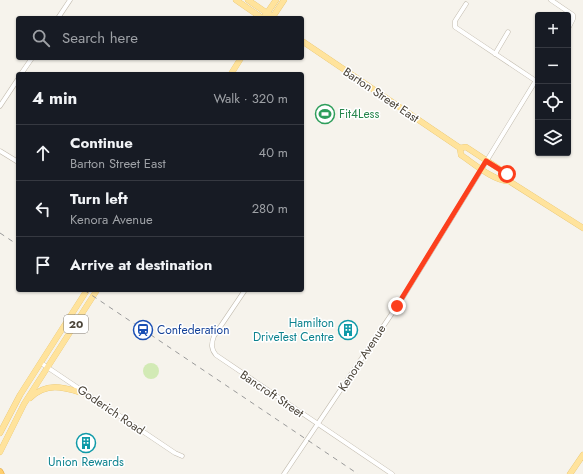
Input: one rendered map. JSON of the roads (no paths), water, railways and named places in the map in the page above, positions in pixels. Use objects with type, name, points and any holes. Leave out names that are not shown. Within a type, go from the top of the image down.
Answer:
[{"type":"main road","points":[[236,0],[264,16]]},
{"type":"main road","points":[[248,0],[264,16]]},
{"type":"main road","points":[[264,16],[276,0]]},
{"type":"main road","points":[[274,16],[284,0]]},
{"type":"main road","name":"Barton Street East","points":[[304,42],[460,148],[466,147],[507,174],[509,181]]},
{"type":"main road","points":[[232,72],[240,60]]},
{"type":"main road","name":"Barton Street East","points":[[460,148],[461,155],[502,182],[509,181],[583,228]]},
{"type":"main road","name":"20","points":[[0,433],[20,395],[86,292]]},
{"type":"main road","name":"20","points":[[48,367],[96,292]]},
{"type":"main road","points":[[0,452],[24,404],[48,367]]},
{"type":"main road","points":[[24,404],[41,390],[51,386],[58,386],[86,394]]},
{"type":"main road","points":[[570,474],[583,455]]},
{"type":"street","points":[[59,16],[70,0]]},
{"type":"street","points":[[551,0],[567,12]]},
{"type":"street","points":[[466,4],[456,21],[455,27],[494,54],[535,78]]},
{"type":"street","points":[[494,54],[508,32]]},
{"type":"street","points":[[22,72],[31,60]]},
{"type":"street","points":[[0,106],[16,82]]},
{"type":"street","name":"Kenora Avenue","points":[[284,474],[318,426],[404,294],[535,82]]},
{"type":"street","points":[[0,151],[16,161]]},
{"type":"street","name":"Bancroft Street","points":[[244,292],[214,336],[212,351],[318,426],[392,474]]},
{"type":"street","name":"Goderich Road","points":[[41,363],[174,453],[182,456]]},
{"type":"railway","points":[[0,233],[16,244]]},
{"type":"railway","points":[[87,292],[358,474]]},
{"type":"place","name":"Fit4Less","points":[[325,114]]},
{"type":"place","name":"Confederation","points":[[143,330]]},
{"type":"place","name":"Hamilton DriveTest Centre","points":[[348,330]]},
{"type":"place","name":"Union Rewards","points":[[86,443]]}]
